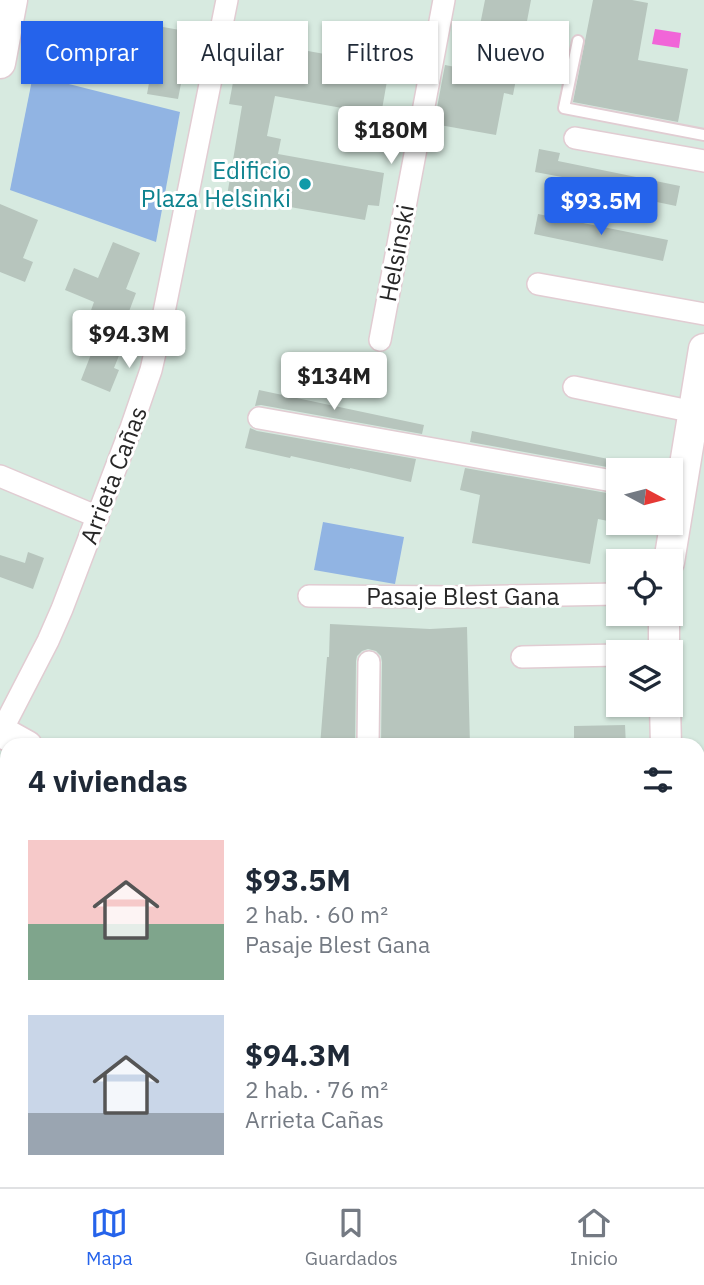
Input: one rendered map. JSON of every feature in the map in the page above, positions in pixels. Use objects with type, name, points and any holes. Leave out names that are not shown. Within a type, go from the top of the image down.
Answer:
[{"type":"street","points":[[0,63],[12,0]]},
{"type":"street","name":"Arrieta Cañas","points":[[10,736],[142,400],[156,349],[227,0]]},
{"type":"street","name":"Helsinski","points":[[380,340],[444,0]]},
{"type":"street","points":[[575,138],[704,161]]},
{"type":"street","points":[[538,284],[704,314]]},
{"type":"street","points":[[683,470],[696,429],[703,361]]},
{"type":"street","points":[[574,387],[696,429]]},
{"type":"street","points":[[259,418],[606,480]]},
{"type":"street","points":[[0,476],[98,517]]},
{"type":"street","name":"Pasaje Blest Gana","points":[[309,596],[606,594]]},
{"type":"street","points":[[522,657],[606,655]]},
{"type":"street","points":[[368,738],[369,662]]},
{"type":"street","points":[[665,717],[666,738]]},
{"type":"lane","points":[[578,41],[564,108],[704,135]]},
{"type":"shaded area","points":[[655,29],[681,33],[679,48],[652,44]]},
{"type":"shaded area","points":[[31,84],[69,84],[180,112],[156,242],[10,190]]},
{"type":"shaded area","points":[[323,522],[404,537],[395,584],[314,570]]},
{"type":"building","points":[[485,0],[531,0],[527,21],[481,21]]},
{"type":"building","points":[[593,0],[632,0],[648,3],[638,60],[688,69],[678,122],[573,102]]},
{"type":"building","points":[[163,27],[177,30],[177,84],[181,84],[178,99],[147,94],[149,84],[163,84]]},
{"type":"building","name":"Edificio Plaza Helsinki","points":[[308,51],[322,54],[322,84],[386,84],[381,115],[275,96],[267,136],[281,139],[278,154],[384,173],[379,206],[368,205],[365,220],[227,196],[242,106],[229,104],[233,84],[308,84]]},
{"type":"building","points":[[445,65],[452,66],[452,84],[515,84],[513,95],[504,93],[496,135],[434,124]]},
{"type":"building","points":[[539,149],[560,153],[558,161],[680,186],[676,206],[561,182],[562,177],[535,172]]},
{"type":"building","points":[[0,204],[38,220],[23,258],[33,262],[25,282],[0,272]]},
{"type":"building","points":[[538,214],[668,240],[663,261],[534,234]]},
{"type":"building","points":[[113,242],[140,253],[126,289],[136,293],[122,330],[128,333],[114,368],[119,370],[110,392],[81,380],[95,344],[81,338],[94,302],[65,290],[74,268],[98,278]]},
{"type":"building","points":[[259,390],[424,425],[422,434],[255,406]]},
{"type":"building","points":[[250,428],[416,459],[411,482],[245,448]]},
{"type":"building","points":[[472,431],[606,459],[606,467],[470,442]]},
{"type":"building","points":[[465,468],[606,493],[606,521],[598,519],[590,564],[472,543],[480,495],[460,490]]},
{"type":"building","points":[[28,552],[44,558],[33,589],[0,577],[0,555],[25,563]]},
{"type":"building","points":[[330,624],[430,629],[467,627],[470,738],[381,738],[382,662],[376,651],[368,649],[357,656],[356,661],[355,738],[321,738]]},
{"type":"building","points":[[625,725],[626,738],[574,738],[574,726]]},
{"type":"place","name":"Edificio Plaza Helsinki","points":[[305,184]]}]
